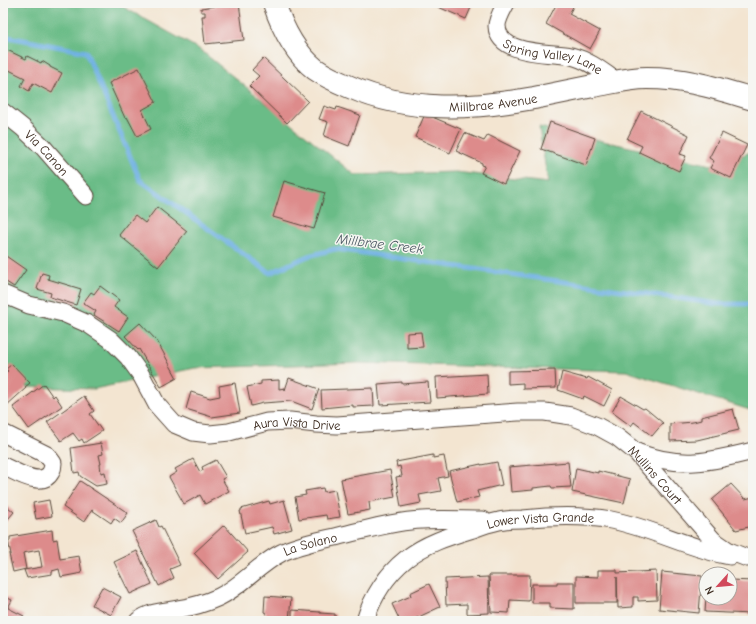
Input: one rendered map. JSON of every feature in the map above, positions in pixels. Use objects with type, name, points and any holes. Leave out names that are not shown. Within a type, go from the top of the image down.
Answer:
[{"type":"street","name":"Millbrae Avenue","points":[[274,3],[284,28],[296,48],[315,68],[339,82],[366,94],[397,103],[430,106],[463,106],[532,98],[616,82],[646,78],[701,84],[753,99]]},
{"type":"street","name":"Spring Valley Lane","points":[[506,3],[497,25],[499,35],[504,42],[523,49],[544,54],[571,56],[596,66],[616,82]]},
{"type":"street","name":"Via Canon","points":[[3,112],[43,147],[86,196]]},
{"type":"street","name":"Aura Vista Drive","points":[[3,294],[29,304],[63,313],[88,324],[110,339],[128,357],[141,375],[157,405],[174,424],[193,432],[210,434],[229,432],[266,422],[290,421],[337,425],[518,412],[545,412],[571,416],[597,426],[617,437],[636,452]]},
{"type":"street","points":[[3,433],[47,455],[53,463],[51,472],[45,479],[37,480],[3,466]]},
{"type":"street","name":"Mullins Court","points":[[636,452],[654,459],[695,463],[723,459],[753,451]]},
{"type":"street","name":"Mullins Court","points":[[636,452],[714,540],[729,551],[750,558]]},
{"type":"street","name":"Lower Vista Grande","points":[[365,621],[368,610],[378,592],[392,573],[407,558],[427,546],[447,537],[500,520],[546,517],[578,517],[610,520],[645,528],[688,545],[718,554],[750,558]]},
{"type":"street","name":"La Solano","points":[[138,621],[158,611],[177,610],[198,605],[219,597],[236,587],[262,564],[281,553],[303,544],[398,523],[422,520],[500,520]]},
{"type":"green space","points":[[3,3],[116,3],[199,49],[355,175],[456,172],[548,183],[539,127],[716,166],[753,151],[753,411],[626,371],[359,363],[195,368],[94,389],[28,387],[3,361]]},
{"type":"building","points":[[214,3],[239,3],[244,40],[205,44],[202,16],[205,16],[205,12],[201,12],[201,8],[215,6]]},
{"type":"building","points":[[429,3],[473,3],[466,19]]},
{"type":"building","points":[[557,3],[575,3],[569,14],[600,31],[590,49],[546,24]]},
{"type":"building","points":[[5,49],[26,59],[27,56],[41,63],[42,61],[62,73],[52,93],[33,83],[29,91],[21,86],[25,78],[3,67],[3,52]]},
{"type":"building","points":[[263,58],[308,101],[287,123],[249,86],[259,76],[252,70]]},
{"type":"building","points":[[139,68],[156,102],[142,110],[151,129],[137,136],[127,117],[125,118],[109,83]]},
{"type":"building","points":[[324,106],[336,110],[337,107],[360,115],[349,146],[324,136],[328,122],[319,119]]},
{"type":"building","points":[[641,111],[689,135],[680,154],[686,156],[679,171],[639,152],[642,146],[627,139]]},
{"type":"building","points":[[425,114],[461,129],[450,153],[415,137]]},
{"type":"building","points":[[550,122],[595,138],[586,165],[541,149]]},
{"type":"building","points":[[465,133],[484,141],[488,135],[520,151],[504,184],[481,173],[485,166],[482,165],[482,163],[456,151]]},
{"type":"building","points":[[722,133],[747,145],[731,178],[710,168],[714,161],[709,158]]},
{"type":"building","points":[[284,181],[325,193],[314,229],[273,217]]},
{"type":"building","points":[[157,207],[187,231],[158,267],[119,235],[135,215],[145,223]]},
{"type":"building","points":[[3,254],[26,270],[14,287],[3,280]]},
{"type":"building","points":[[42,273],[49,275],[48,279],[81,289],[76,305],[50,297],[51,293],[37,289]]},
{"type":"building","points":[[100,286],[119,300],[114,307],[128,317],[119,331],[94,315],[96,311],[83,303],[91,292],[94,294]]},
{"type":"building","points":[[140,323],[157,341],[177,378],[161,387],[139,349],[138,350],[125,336]]},
{"type":"building","points":[[421,332],[423,347],[407,348],[407,333]]},
{"type":"building","points":[[12,364],[30,383],[6,406],[3,406],[3,371],[5,373],[8,371],[6,369]]},
{"type":"building","points":[[555,370],[556,388],[523,389],[523,383],[508,384],[508,371]]},
{"type":"building","points":[[562,372],[587,379],[588,377],[612,390],[604,406],[584,396],[583,399],[558,390]]},
{"type":"building","points":[[487,374],[488,394],[437,398],[436,377]]},
{"type":"building","points":[[289,378],[319,389],[312,409],[291,401],[263,403],[251,406],[247,387],[261,384],[261,381],[279,380],[279,389],[285,388],[285,390]]},
{"type":"building","points":[[402,382],[402,384],[428,382],[430,402],[380,405],[378,384]]},
{"type":"building","points":[[235,383],[240,413],[212,417],[186,409],[191,392],[210,398],[220,396],[219,386]]},
{"type":"building","points":[[44,384],[53,397],[55,395],[62,406],[29,429],[13,407]]},
{"type":"building","points":[[373,388],[374,406],[353,407],[353,405],[322,408],[321,390]]},
{"type":"building","points":[[84,396],[94,411],[90,414],[102,431],[84,443],[82,439],[79,441],[73,433],[61,441],[47,422]]},
{"type":"building","points":[[621,396],[643,409],[645,408],[663,423],[652,436],[634,422],[631,426],[612,412]]},
{"type":"building","points":[[733,409],[739,430],[697,440],[670,441],[670,424],[693,422],[701,420],[701,417]]},
{"type":"building","points":[[101,443],[103,454],[99,455],[101,473],[105,472],[107,484],[96,486],[80,476],[79,472],[74,473],[71,448]]},
{"type":"building","points":[[433,455],[433,458],[444,456],[448,476],[438,478],[441,491],[419,495],[421,503],[401,507],[396,477],[402,476],[400,466],[397,467],[396,462]]},
{"type":"building","points":[[193,459],[200,472],[203,470],[202,467],[216,460],[226,477],[222,479],[229,491],[205,504],[200,495],[184,504],[169,477],[177,472],[175,469]]},
{"type":"building","points":[[497,462],[502,485],[477,491],[479,497],[457,502],[449,471]]},
{"type":"building","points":[[568,462],[571,487],[552,488],[551,486],[533,488],[533,490],[511,492],[509,467]]},
{"type":"building","points":[[576,468],[598,473],[598,471],[630,479],[624,503],[572,492]]},
{"type":"building","points":[[390,470],[395,497],[369,502],[370,510],[348,514],[341,479]]},
{"type":"building","points":[[80,481],[128,513],[121,523],[114,518],[111,523],[92,510],[84,522],[63,507]]},
{"type":"building","points":[[731,484],[745,499],[753,497],[753,526],[736,530],[712,500]]},
{"type":"building","points":[[323,488],[324,492],[335,490],[340,517],[327,519],[326,515],[299,519],[295,497],[306,495],[305,491]]},
{"type":"building","points":[[49,500],[52,516],[36,519],[33,503]]},
{"type":"building","points":[[284,500],[292,529],[274,534],[272,527],[245,533],[240,511],[241,509],[269,501],[270,504]]},
{"type":"building","points":[[3,503],[14,512],[3,525]]},
{"type":"building","points":[[156,520],[159,527],[161,526],[180,565],[170,569],[174,578],[159,586],[132,531]]},
{"type":"building","points":[[224,525],[248,552],[218,579],[194,553]]},
{"type":"building","points":[[52,530],[53,540],[57,539],[60,559],[79,556],[82,573],[61,577],[59,569],[52,571],[52,574],[27,578],[24,570],[42,567],[39,550],[23,553],[26,569],[13,572],[9,554],[11,554],[8,541],[10,541],[10,537]]},
{"type":"building","points":[[137,551],[152,584],[130,594],[114,562]]},
{"type":"building","points":[[598,570],[617,570],[617,573],[656,571],[657,600],[638,601],[638,597],[633,597],[633,607],[618,608],[617,577],[617,603],[576,603],[576,576],[598,577]]},
{"type":"building","points":[[662,572],[698,576],[699,613],[659,609]]},
{"type":"building","points":[[489,575],[530,575],[529,601],[510,600],[509,613],[491,612]]},
{"type":"building","points":[[488,577],[489,613],[467,614],[467,604],[446,605],[445,579]]},
{"type":"building","points":[[738,580],[753,581],[752,614],[705,612],[705,606],[738,606]]},
{"type":"building","points":[[557,582],[574,582],[574,609],[550,608],[550,603],[532,603],[532,584],[557,584]]},
{"type":"building","points":[[429,584],[440,607],[410,621],[400,621],[392,604],[411,596],[410,593]]},
{"type":"building","points":[[102,587],[121,597],[111,615],[92,605]]},
{"type":"building","points":[[3,596],[12,600],[8,608],[24,616],[21,621],[3,621]]},
{"type":"building","points":[[265,596],[291,598],[289,621],[265,621]]},
{"type":"building","points":[[292,610],[335,614],[335,621],[292,621]]},
{"type":"waterway","name":"Millbrae Creek","points":[[3,36],[86,52],[140,180],[270,273],[308,256],[335,249],[718,304],[753,304]]}]
